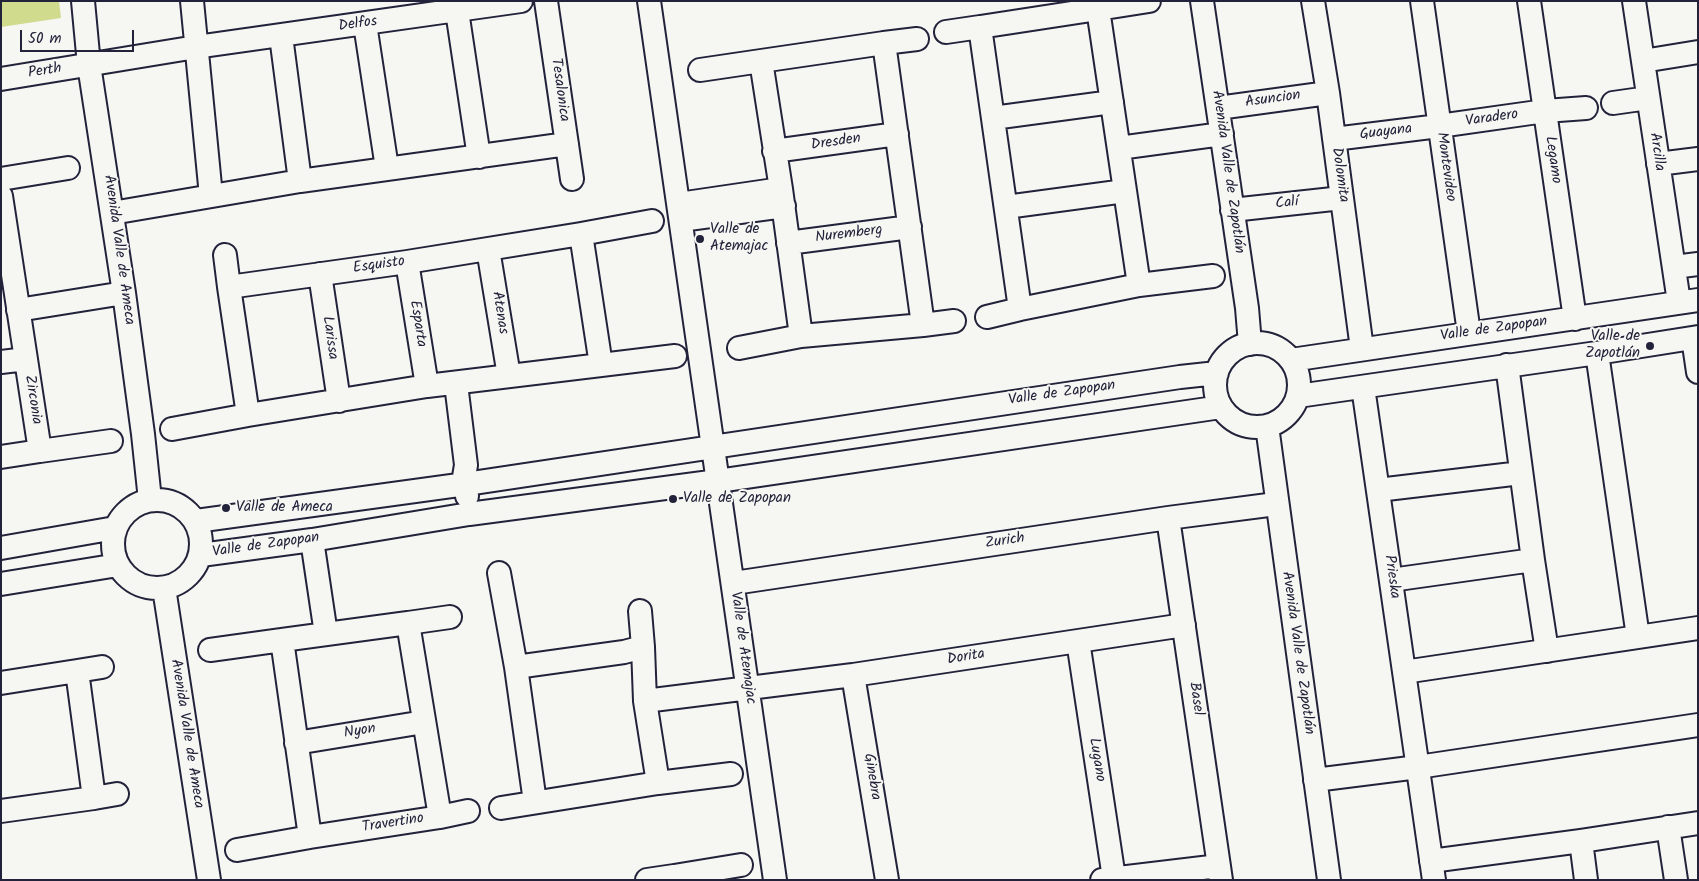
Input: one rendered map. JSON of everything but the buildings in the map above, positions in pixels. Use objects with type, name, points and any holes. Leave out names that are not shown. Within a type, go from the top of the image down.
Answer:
[{"type":"street","name":"Avenida Valle de Ameca","points":[[83,1],[89,65],[124,293],[150,500]]},
{"type":"street","points":[[192,1],[211,196]]},
{"type":"street","name":"Delfos","points":[[196,47],[521,1]]},
{"type":"street","name":"Tesalonica","points":[[546,1],[572,179]]},
{"type":"street","name":"Valle de Atemajac","points":[[649,1],[734,583],[775,880]]},
{"type":"street","points":[[946,32],[1149,1]]},
{"type":"street","name":"Dolomita","points":[[1313,1],[1328,93],[1362,349]]},
{"type":"street","name":"Montevideo","points":[[1422,1],[1469,333]]},
{"type":"street","name":"Legamo","points":[[1529,1],[1575,319]]},
{"type":"street","name":"Arcilla","points":[[1634,1],[1674,267],[1689,301]]},
{"type":"street","name":"Avenida Valle de Zapotlán","points":[[1206,2],[1218,108],[1247,308],[1250,344]]},
{"type":"street","points":[[1098,9],[1139,286]]},
{"type":"street","points":[[457,11],[479,157]]},
{"type":"street","points":[[365,24],[387,168]]},
{"type":"street","points":[[980,27],[1020,309]]},
{"type":"street","points":[[280,36],[300,181]]},
{"type":"street","points":[[700,70],[917,39]]},
{"type":"street","points":[[884,43],[924,325]]},
{"type":"street","name":"Perth","points":[[1,79],[196,47]]},
{"type":"street","points":[[1643,61],[1698,52]]},
{"type":"street","points":[[761,61],[801,336]]},
{"type":"street","name":"Asuncion","points":[[1218,108],[1328,93]]},
{"type":"street","points":[[1613,103],[1648,98]]},
{"type":"street","points":[[993,118],[1112,102]]},
{"type":"street","name":"Varadero","points":[[1439,126],[1545,111],[1586,108]]},
{"type":"street","name":"Guayana","points":[[1334,139],[1439,126]]},
{"type":"street","name":"Dresden","points":[[774,151],[897,134]]},
{"type":"street","points":[[1119,148],[1222,134]]},
{"type":"street","points":[[112,213],[300,181],[567,144]]},
{"type":"street","points":[[1658,164],[1698,159]]},
{"type":"street","points":[[1,179],[68,168]]},
{"type":"street","points":[[1006,208],[1125,191]]},
{"type":"street","name":"Zirconia","points":[[1,196],[7,270],[18,310],[40,451]]},
{"type":"street","points":[[680,212],[782,198]]},
{"type":"street","name":"Calí","points":[[1232,210],[1342,198]]},
{"type":"street","name":"Esquisto","points":[[230,287],[408,262],[652,222]]},
{"type":"street","name":"Nuremberg","points":[[788,243],[910,227]]},
{"type":"street","points":[[581,234],[601,365]]},
{"type":"street","name":"Atenas","points":[[488,249],[509,376]]},
{"type":"street","points":[[225,254],[248,415]]},
{"type":"street","name":"Esparta","points":[[408,262],[444,385]]},
{"type":"street","points":[[1674,267],[1698,264]]},
{"type":"street","name":"Larissa","points":[[320,274],[339,401]]},
{"type":"street","points":[[987,317],[1139,286],[1213,276]]},
{"type":"street","points":[[18,310],[124,293]]},
{"type":"street","name":"Valle de Zapopan","points":[[1291,360],[1689,301]]},
{"type":"street","points":[[739,348],[801,336],[954,321]]},
{"type":"street","points":[[1298,396],[1695,337],[1698,372]]},
{"type":"street","points":[[1250,344],[1265,344],[1279,349],[1291,360],[1297,371],[1298,396],[1292,410],[1281,420],[1267,426],[1250,427],[1233,420],[1221,407],[1215,390],[1217,373],[1224,359],[1236,349],[1250,344]]},
{"type":"street","points":[[1597,353],[1638,638]]},
{"type":"street","points":[[172,429],[248,415],[444,385],[675,356]]},
{"type":"street","points":[[1,362],[26,359]]},
{"type":"street","points":[[1507,365],[1547,651]]},
{"type":"street","name":"Valle de Zapopan","points":[[196,521],[465,480],[714,447],[857,424],[1170,378],[1217,373]]},
{"type":"street","points":[[444,385],[466,465],[465,480],[469,514]]},
{"type":"street","name":"Prieska","points":[[1363,386],[1433,870]]},
{"type":"street","name":"Valle de Zapopan","points":[[201,554],[312,540],[469,514],[718,481],[1221,407]]},
{"type":"street","points":[[857,424],[863,459]]},
{"type":"street","name":"Avenida Valle de Zapotlán","points":[[1267,426],[1276,504],[1329,880]]},
{"type":"street","points":[[1,457],[111,441]]},
{"type":"street","points":[[1378,490],[1521,473]]},
{"type":"street","points":[[150,500],[168,500],[184,508],[196,521],[202,537],[201,554],[194,570],[180,583],[164,588],[146,588],[130,579],[118,565],[113,547],[115,528],[123,515],[135,505],[150,500]]},
{"type":"street","name":"Zurich","points":[[734,583],[1168,518],[1276,504]]},
{"type":"street","name":"Basel","points":[[1168,518],[1220,873]]},
{"type":"street","points":[[1,548],[115,528]]},
{"type":"street","points":[[312,540],[326,634]]},
{"type":"street","points":[[1391,580],[1533,560]]},
{"type":"street","points":[[1,584],[118,565]]},
{"type":"street","points":[[499,573],[516,667],[535,802]]},
{"type":"street","name":"Avenida Valle de Ameca","points":[[164,588],[209,880]]},
{"type":"street","points":[[640,611],[645,701],[658,783]]},
{"type":"street","points":[[210,650],[450,617]]},
{"type":"street","name":"Travertino","points":[[237,850],[440,817],[408,623]]},
{"type":"street","name":"Dorita","points":[[645,701],[853,675],[1184,625]]},
{"type":"street","points":[[1404,672],[1698,628]]},
{"type":"street","points":[[282,640],[310,837]]},
{"type":"street","name":"Lugano","points":[[1078,641],[1108,879]]},
{"type":"street","points":[[516,667],[624,652],[643,647]]},
{"type":"street","points":[[1,683],[102,667]]},
{"type":"street","points":[[77,671],[94,798]]},
{"type":"street","name":"Ginebra","points":[[853,675],[887,880]]},
{"type":"street","name":"Nyon","points":[[296,742],[424,722]]},
{"type":"street","points":[[1315,780],[1418,767],[1698,725]]},
{"type":"street","points":[[501,808],[658,783],[732,774]]},
{"type":"street","points":[[2,807],[117,794]]},
{"type":"street","points":[[440,817],[468,811]]},
{"type":"street","points":[[1433,870],[1581,841],[1698,823]]},
{"type":"street","points":[[1668,827],[1676,880]]},
{"type":"street","points":[[1581,841],[1586,880]]},
{"type":"street","points":[[647,880],[674,878],[741,865]]},
{"type":"street","points":[[1108,879],[1220,873]]},
{"type":"green space","points":[[1,1],[59,1],[61,18],[1,27]]},
{"type":"place","name":"Valle de Atemajac","points":[[700,239]]},
{"type":"place","name":"Valle de Zapotlán","points":[[1650,346]]},
{"type":"place","name":"Valle de Zapopan","points":[[673,499]]},
{"type":"place","name":"Valle de Ameca","points":[[226,508]]}]
